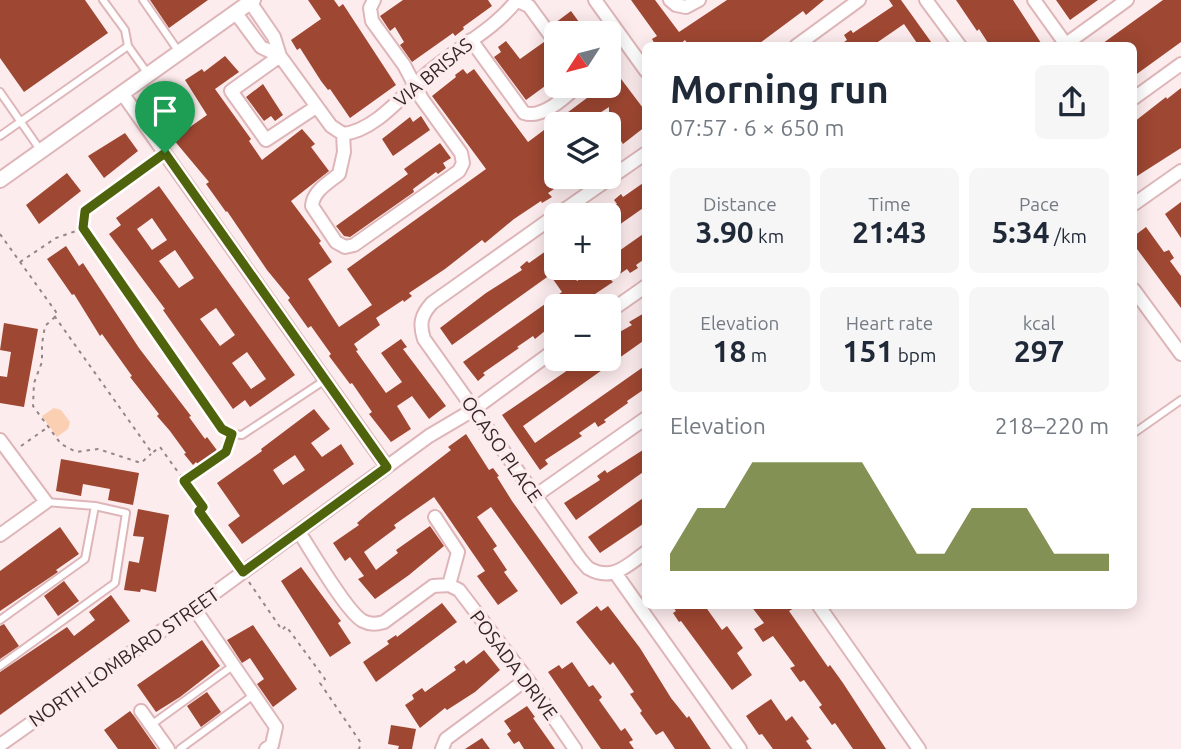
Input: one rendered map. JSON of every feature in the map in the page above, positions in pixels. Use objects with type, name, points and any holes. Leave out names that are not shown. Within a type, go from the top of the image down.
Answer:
[{"type":"street","points":[[0,180],[251,1],[274,37],[280,56],[331,126],[342,134],[344,152],[340,174],[317,192],[312,206],[336,242],[345,247],[354,245],[459,171],[463,163],[461,153],[372,21],[369,13],[374,0]]},
{"type":"street","points":[[595,0],[642,65]]},
{"type":"street","points":[[670,0],[676,5],[686,7],[699,0]]},
{"type":"street","points":[[801,42],[859,0]]},
{"type":"street","points":[[926,0],[957,42]]},
{"type":"street","points":[[1034,0],[1065,42]]},
{"type":"street","points":[[1071,42],[1127,0]]},
{"type":"street","points":[[524,1],[544,27]]},
{"type":"street","name":"VIA BRISAS","points":[[342,134],[354,133],[400,101],[429,72],[524,1]]},
{"type":"street","points":[[235,12],[261,47],[280,56]]},
{"type":"street","points":[[471,40],[524,113],[534,115],[560,98]]},
{"type":"street","points":[[280,56],[231,91],[266,140],[316,107]]},
{"type":"street","points":[[1137,96],[1181,64]]},
{"type":"street","points":[[122,93],[387,467]]},
{"type":"street","points":[[574,203],[642,156]]},
{"type":"street","points":[[1137,202],[1181,171]]},
{"type":"street","name":"OCASO PLACE","points":[[544,224],[432,303],[421,318],[421,329],[424,339],[580,560],[597,573],[616,573]]},
{"type":"street","points":[[621,304],[642,289]]},
{"type":"street","points":[[1137,293],[1181,354]]},
{"type":"street","name":"NORTH LOMBARD STREET","points":[[0,748],[429,436],[473,410],[544,358]]},
{"type":"street","points":[[535,496],[642,421]]},
{"type":"street","points":[[0,440],[46,502],[0,535]]},
{"type":"street","points":[[299,532],[352,611],[365,622],[376,625],[433,586],[449,585],[458,552],[435,517]]},
{"type":"street","points":[[642,555],[616,573],[740,749]]},
{"type":"street","name":"POSADA DRIVE","points":[[449,585],[459,590],[527,679],[575,749]]},
{"type":"street","points":[[194,608],[276,727],[272,745],[267,749]]},
{"type":"street","points":[[821,609],[919,749]]},
{"type":"street","points":[[442,749],[446,738],[527,679]]},
{"type":"street","points":[[141,711],[168,749]]},
{"type":"lane","points":[[103,0],[125,30],[128,46],[148,74]]},
{"type":"lane","points":[[143,0],[179,52]]},
{"type":"lane","points":[[0,136],[128,46]]},
{"type":"lane","points":[[0,92],[41,151]]},
{"type":"lane","points":[[165,153],[85,211],[83,228],[222,429],[242,435],[325,380]]},
{"type":"lane","points":[[1137,431],[1181,400]]},
{"type":"lane","points":[[0,666],[115,583],[126,513],[95,506],[46,502]]},
{"type":"lane","points":[[0,620],[85,559],[95,506]]},
{"type":"lane","points":[[150,724],[234,665]]},
{"type":"lane","points":[[180,749],[255,694]]},
{"type":"path","points":[[20,262],[56,238],[83,228]]},
{"type":"path","points":[[0,234],[56,312],[52,314],[152,453]]},
{"type":"path","points":[[55,317],[45,326],[41,344],[42,362],[34,383],[33,406],[61,444],[76,452],[98,449],[141,463],[160,447],[203,507],[199,511],[282,630],[286,626],[325,679],[320,683],[361,743],[359,749]]},
{"type":"path","points":[[10,454],[48,426]]},
{"type":"path","points":[[184,481],[226,452],[232,434]]},
{"type":"shaded area","points":[[54,408],[61,410],[70,422],[68,429],[57,437],[42,416]]},
{"type":"building","points":[[0,0],[85,0],[108,33],[24,92],[0,58]]},
{"type":"building","points":[[150,0],[208,0],[169,28]]},
{"type":"building","points":[[308,0],[334,0],[339,7],[343,4],[396,85],[350,118],[300,48],[297,50],[291,40],[321,19]]},
{"type":"building","points":[[403,0],[488,0],[492,6],[455,36],[453,33],[412,62],[400,45],[404,42],[395,27],[390,31],[380,16]]},
{"type":"building","points":[[631,0],[655,0],[679,32],[727,0],[824,0],[806,15],[803,11],[761,42],[654,42],[652,39],[657,36]]},
{"type":"building","points":[[889,0],[901,0],[931,42],[916,42],[904,24],[878,42],[844,42],[847,40],[844,35],[851,30],[853,33],[893,6]]},
{"type":"building","points":[[956,0],[1013,0],[1040,42],[987,42],[979,29],[977,31]]},
{"type":"building","points":[[1056,0],[1098,0],[1070,20]]},
{"type":"building","points":[[1163,0],[1181,0],[1181,42],[1137,74],[1137,42],[1105,42]]},
{"type":"building","points":[[571,11],[578,21],[558,21]]},
{"type":"building","points":[[506,41],[520,59],[544,42],[544,87],[526,100],[494,57],[501,52],[498,47]]},
{"type":"building","points":[[225,56],[239,72],[215,89],[251,139],[249,141],[262,160],[302,129],[315,144],[311,147],[329,171],[291,201],[321,241],[319,243],[332,262],[308,279],[339,327],[372,305],[347,269],[486,169],[432,96],[463,69],[467,74],[474,69],[528,142],[544,130],[544,189],[554,189],[548,193],[552,197],[514,219],[485,243],[482,240],[409,293],[412,296],[376,318],[380,325],[354,344],[358,350],[356,351],[386,393],[402,382],[381,353],[401,339],[407,347],[403,349],[446,406],[429,419],[412,396],[397,406],[411,429],[391,442],[369,414],[372,412],[352,383],[350,384],[329,356],[331,354],[311,326],[308,328],[288,300],[290,298],[206,184],[209,182],[173,139],[207,115],[185,80],[202,69],[204,72]]},
{"type":"building","points":[[621,79],[642,107],[642,129],[623,144],[621,112],[609,112],[609,107],[601,112],[568,112],[587,98],[621,98]]},
{"type":"building","points":[[263,84],[283,115],[275,121],[271,116],[264,121],[246,97]]},
{"type":"building","points":[[1181,88],[1181,148],[1137,176],[1137,120],[1166,97],[1167,99]]},
{"type":"building","points":[[421,116],[430,130],[393,156],[382,139],[410,117],[413,122]]},
{"type":"building","points":[[125,133],[138,151],[104,178],[88,156]]},
{"type":"building","points":[[440,143],[451,158],[443,163],[446,168],[438,174],[436,172],[413,189],[414,192],[350,237],[344,236],[336,226],[408,174],[404,169]]},
{"type":"building","points":[[67,173],[81,191],[39,224],[26,205]]},
{"type":"building","points":[[642,184],[642,209],[621,224],[621,203],[614,200],[621,194],[623,197]]},
{"type":"building","points":[[159,186],[295,375],[250,407],[245,400],[233,409],[163,310],[165,309],[109,234],[121,225],[116,218]],"holes":[[[152,218],[167,240],[152,250],[137,229]],[[175,250],[194,278],[179,288],[159,261]],[[216,308],[235,335],[220,346],[200,319]],[[247,352],[266,379],[251,389],[232,363]]]},
{"type":"building","points":[[1181,202],[1181,238],[1165,214]]},
{"type":"building","points":[[1146,227],[1164,252],[1169,250],[1174,258],[1170,261],[1181,276],[1181,308],[1137,249],[1137,234]]},
{"type":"building","points":[[642,235],[642,261],[636,265],[638,268],[630,273],[627,269],[621,273],[621,250]]},
{"type":"building","points":[[66,246],[79,266],[83,263],[139,348],[191,416],[189,417],[205,439],[207,437],[219,453],[201,468],[196,462],[193,465],[184,454],[186,453],[157,416],[159,414],[130,377],[132,376],[102,334],[100,336],[74,294],[72,295],[47,259]]},
{"type":"building","points":[[544,252],[544,279],[452,345],[440,328],[522,270],[520,267],[527,261],[529,263]]},
{"type":"building","points":[[554,280],[613,282],[595,294],[559,294],[562,292]]},
{"type":"building","points":[[544,305],[544,332],[517,347],[519,348],[483,373],[485,375],[478,381],[463,362]]},
{"type":"building","points":[[642,314],[642,342],[621,357],[621,331],[632,325],[629,322]]},
{"type":"building","points":[[4,323],[38,329],[24,407],[0,403],[0,376],[7,377],[11,352],[0,350]]},
{"type":"building","points":[[642,368],[642,391],[604,420],[606,422],[598,427],[595,422],[579,433],[582,436],[545,460],[548,464],[540,470],[502,415],[566,371],[601,371],[523,426],[535,443]]},
{"type":"building","points":[[314,409],[330,429],[311,443],[322,457],[341,444],[354,464],[242,544],[228,525],[240,516],[217,483],[262,451],[261,449]],"holes":[[[295,455],[305,470],[283,485],[273,470]]]},
{"type":"building","points":[[466,434],[489,470],[493,468],[499,476],[497,477],[512,501],[578,593],[561,605],[491,507],[477,517],[497,546],[493,549],[507,570],[504,572],[518,591],[498,605],[477,576],[485,571],[434,497],[394,525],[396,528],[364,552],[376,570],[398,553],[396,550],[430,526],[444,546],[375,599],[358,579],[364,576],[350,557],[345,561],[333,543],[451,450],[448,447]]},
{"type":"building","points":[[642,451],[642,473],[576,520],[564,503],[600,480],[597,476],[605,470],[607,473]]},
{"type":"building","points":[[61,459],[139,473],[133,505],[108,500],[110,489],[83,484],[81,496],[56,491]]},
{"type":"building","points":[[642,499],[642,525],[600,553],[588,537]]},
{"type":"building","points":[[138,509],[169,515],[156,592],[124,590],[129,561],[139,563],[144,537],[133,536]]},
{"type":"building","points":[[60,527],[79,554],[56,570],[58,572],[0,611],[0,571]]},
{"type":"building","points":[[301,567],[341,621],[338,623],[351,643],[330,657],[281,581]]},
{"type":"building","points":[[64,581],[79,601],[58,616],[44,596]]},
{"type":"building","points":[[111,595],[130,621],[0,715],[0,672],[67,627],[74,636],[95,620],[89,612]]},
{"type":"building","points":[[442,603],[457,622],[376,682],[363,662],[389,644],[387,641],[396,635],[397,637]]},
{"type":"building","points":[[597,606],[601,611],[608,606],[640,648],[671,698],[687,718],[689,716],[711,749],[675,749],[663,731],[656,735],[630,694],[634,692],[613,662],[610,665],[576,622]]},
{"type":"building","points":[[674,609],[707,609],[722,630],[727,626],[743,648],[737,653],[752,675],[732,690],[681,621],[679,622],[673,613],[676,611]]},
{"type":"building","points":[[753,609],[793,609],[789,611],[828,667],[830,665],[843,683],[886,749],[853,749],[835,723],[832,725],[819,707],[822,705],[804,680],[800,682],[790,668],[795,666],[773,636],[763,642],[754,629],[764,623]]},
{"type":"building","points":[[4,624],[19,646],[0,659],[0,626]]},
{"type":"building","points":[[253,625],[297,689],[273,707],[257,684],[264,679],[250,658],[242,663],[227,640]]},
{"type":"building","points":[[202,640],[220,666],[156,712],[137,685]]},
{"type":"building","points":[[484,650],[500,670],[475,692],[447,710],[445,708],[420,728],[405,705],[414,699],[412,695],[422,688],[425,692],[456,670],[454,667],[464,660],[466,664]]},
{"type":"building","points":[[572,662],[589,687],[593,685],[602,697],[599,700],[621,731],[625,728],[633,740],[629,742],[634,749],[601,749],[548,672],[559,665],[562,669]]},
{"type":"building","points":[[207,692],[221,712],[201,727],[187,706]]},
{"type":"building","points":[[771,699],[786,721],[792,716],[809,739],[806,741],[812,749],[773,749],[762,734],[759,735],[746,716]]},
{"type":"building","points":[[527,706],[555,749],[524,749],[519,741],[514,744],[507,734],[511,731],[504,721]]},
{"type":"building","points":[[130,711],[157,749],[118,749],[104,730]]},
{"type":"building","points":[[391,725],[416,729],[412,749],[398,749],[399,746],[388,744]]},
{"type":"building","points":[[482,738],[490,749],[465,749]]},
{"type":"route","points":[[165,153],[387,467],[243,572],[199,511],[203,507],[184,481],[226,452],[232,434],[222,429],[83,228],[85,211],[165,153]]}]
